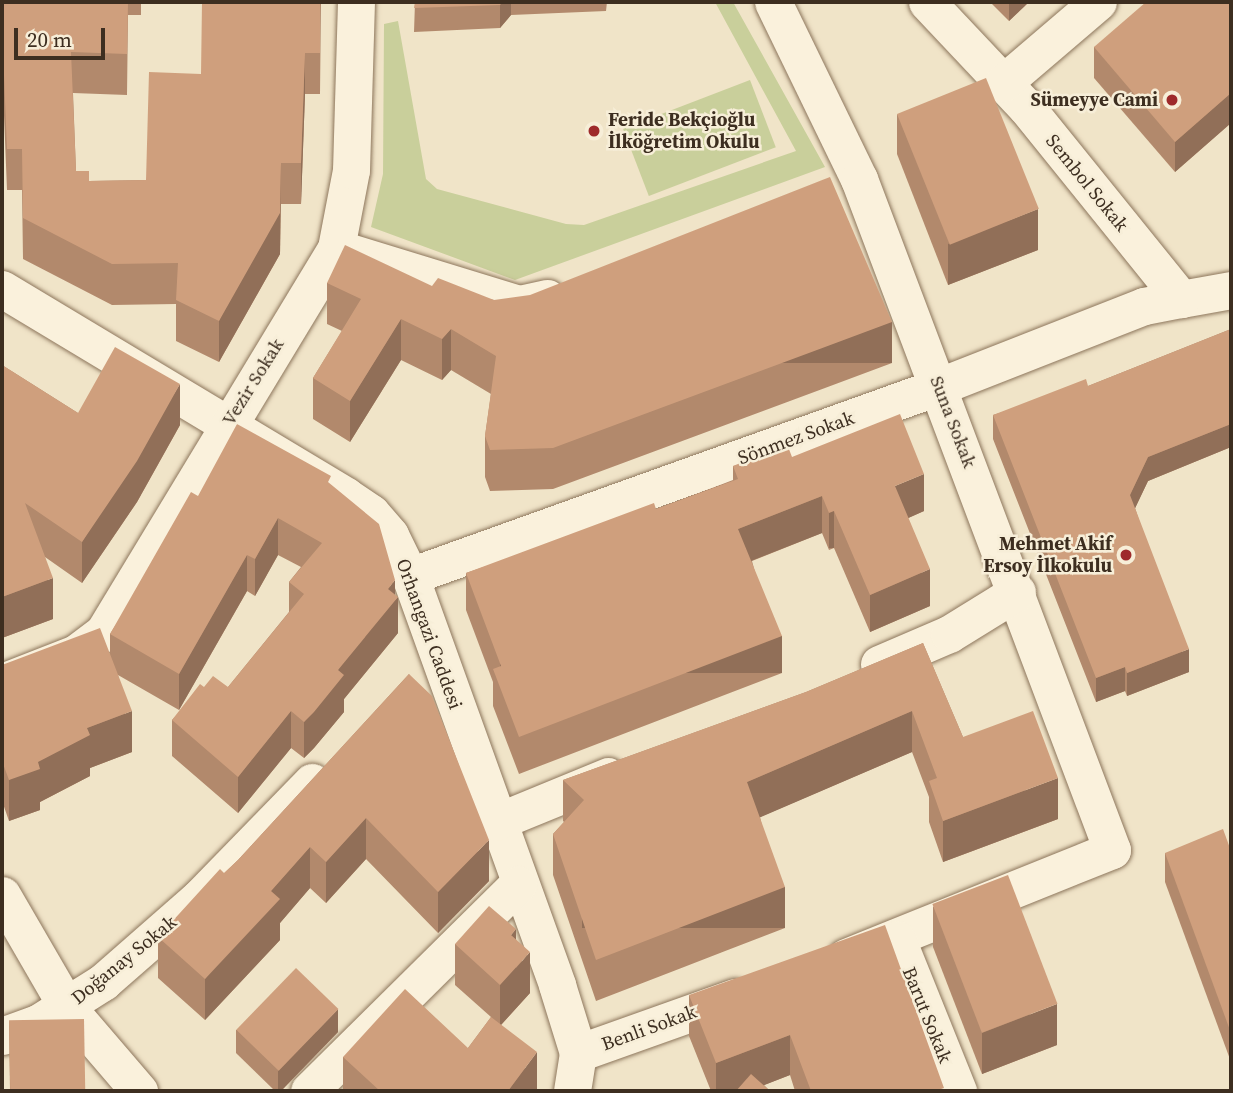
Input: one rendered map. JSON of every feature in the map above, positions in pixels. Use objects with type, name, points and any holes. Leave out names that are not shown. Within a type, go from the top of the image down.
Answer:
[{"type":"street","name":"Vezir Sokak","points":[[2,682],[76,653],[97,639],[336,248],[351,170],[356,2]]},
{"type":"street","name":"Suna Sokak","points":[[773,2],[859,179],[940,386],[1112,850],[897,939]]},
{"type":"street","name":"Sembol Sokak","points":[[927,2],[1003,83],[1181,299]]},
{"type":"street","points":[[1003,83],[1098,2]]},
{"type":"street","points":[[820,194],[859,179]]},
{"type":"street","points":[[336,248],[519,304],[575,288]]},
{"type":"street","name":"Orhangazi Caddesi","points":[[2,290],[371,513],[390,535],[410,576],[438,653],[578,1054],[572,1091]]},
{"type":"street","points":[[1181,299],[1231,290]]},
{"type":"street","name":"Sönmez Sokak","points":[[410,576],[940,386],[1144,306],[1181,299]]},
{"type":"street","points":[[853,675],[929,644],[1017,592]]},
{"type":"street","points":[[409,682],[438,653]]},
{"type":"street","name":"Doğanay Sokak","points":[[2,1036],[67,1007],[103,982],[199,898],[332,761]]},
{"type":"street","points":[[496,822],[636,765]]},
{"type":"street","points":[[309,1091],[517,884]]},
{"type":"street","points":[[2,895],[67,1007],[139,1091]]},
{"type":"street","points":[[808,971],[897,939]]},
{"type":"street","name":"Barut Sokak","points":[[897,939],[958,1091]]},
{"type":"street","name":"Benli Sokak","points":[[578,1054],[769,985]]},
{"type":"green space","points":[[715,2],[733,2],[825,167],[515,280],[371,227],[383,174],[384,24],[398,21],[426,179],[437,189],[566,224],[584,225],[796,151]]},
{"type":"green space","points":[[750,80],[776,147],[649,196],[623,129]]},
{"type":"building","points":[[2,2],[128,2],[127,54],[71,52],[76,171],[89,171],[89,181],[146,180],[149,72],[201,74],[202,2],[320,2],[320,53],[305,53],[301,163],[281,163],[280,213],[219,321],[176,300],[178,263],[112,264],[23,218],[22,149],[7,149]]},
{"type":"building","points":[[415,2],[502,2],[500,5],[414,8]]},
{"type":"building","name":"Sümeyye Cami","points":[[1146,2],[1231,2],[1231,93],[1175,142],[1094,47]]},
{"type":"building","points":[[986,78],[1039,209],[950,245],[897,114]]},
{"type":"building","points":[[830,177],[892,322],[553,448],[490,450],[485,436],[496,356],[451,329],[442,339],[401,319],[350,401],[313,378],[361,299],[327,283],[345,245],[432,286],[438,278],[494,300],[530,295]]},
{"type":"building","points":[[1231,329],[1231,424],[1148,457],[1130,495],[1189,649],[1127,673],[1125,667],[1096,678],[993,415],[1086,379],[1088,386]]},
{"type":"building","points":[[115,347],[180,384],[137,461],[82,542],[25,503],[53,578],[2,597],[2,365],[78,413]]},
{"type":"building","points":[[900,414],[924,474],[895,486],[930,569],[870,595],[834,511],[829,513],[822,496],[738,529],[782,636],[519,737],[493,669],[501,666],[466,573],[654,503],[656,509],[738,479],[733,466],[787,444],[792,457]]},
{"type":"building","points":[[237,424],[331,476],[328,482],[379,524],[395,580],[388,589],[398,597],[338,670],[344,675],[314,712],[304,722],[291,711],[238,777],[172,720],[200,684],[204,687],[213,676],[228,687],[304,594],[289,582],[322,543],[278,518],[255,559],[247,555],[179,674],[110,634],[191,492],[198,496]]},
{"type":"building","points":[[100,628],[132,711],[87,728],[90,735],[38,762],[40,769],[9,780],[2,761],[2,665]]},
{"type":"building","points":[[923,643],[963,737],[1033,711],[1058,778],[943,821],[929,781],[937,778],[912,711],[747,782],[785,887],[596,960],[553,834],[584,800],[563,780],[806,692]]},
{"type":"building","points":[[409,674],[432,696],[489,840],[438,892],[366,818],[326,862],[310,847],[271,891],[280,899],[205,979],[158,937],[220,869],[224,873],[238,860]]},
{"type":"building","points":[[1223,829],[1231,851],[1231,1033],[1165,853]]},
{"type":"building","points":[[1008,875],[1057,1004],[982,1033],[932,904]]},
{"type":"building","points":[[489,906],[516,929],[511,935],[530,952],[500,985],[455,944]]},
{"type":"building","points":[[885,925],[944,1088],[935,1091],[811,1091],[790,1035],[716,1063],[689,995]]},
{"type":"building","points":[[296,968],[338,1009],[279,1071],[236,1030]]},
{"type":"building","points":[[405,989],[468,1048],[491,1017],[537,1052],[508,1091],[380,1091],[343,1057]]},
{"type":"building","points":[[84,1019],[85,1091],[10,1091],[9,1020]]},
{"type":"building","points":[[751,1074],[770,1091],[736,1091]]},
{"type":"place","name":"Sümeyye Cami","points":[[1172,100]]},
{"type":"place","name":"Feride Bekçioğlu İlköğretim Okulu","points":[[594,131]]},
{"type":"place","name":"Mehmet Akif Ersoy İlkokulu","points":[[1126,555]]}]
